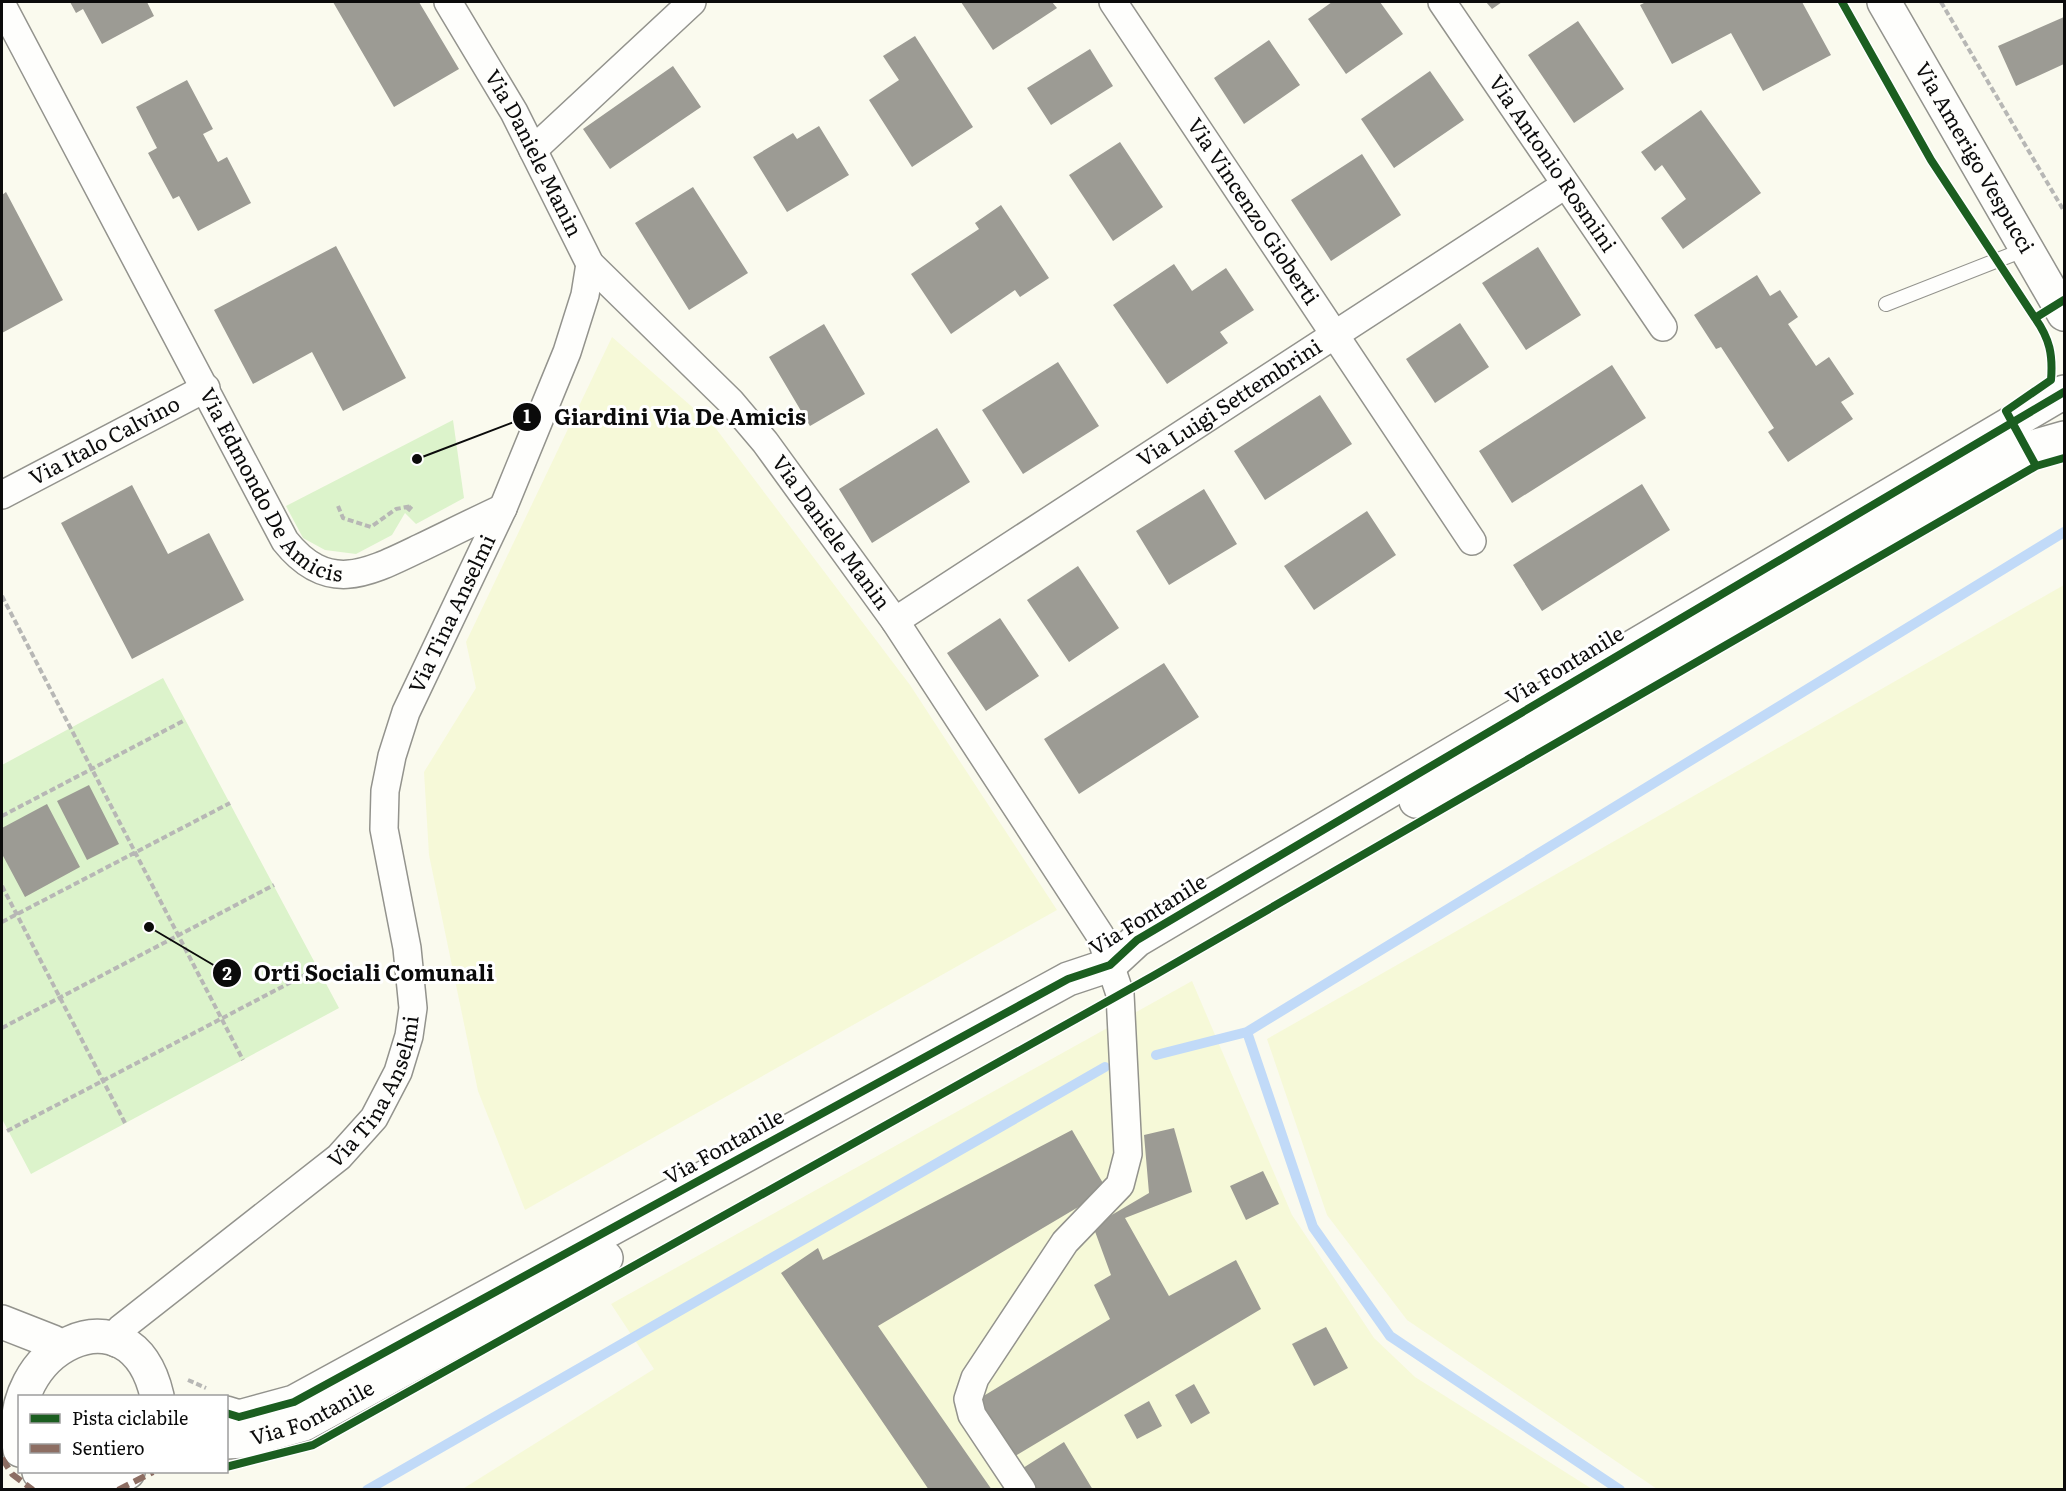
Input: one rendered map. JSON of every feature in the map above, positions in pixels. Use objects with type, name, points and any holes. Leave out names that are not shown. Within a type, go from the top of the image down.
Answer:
[{"type":"street","name":"Via Daniele Manin","points":[[448,2],[514,112],[590,264],[731,402],[771,451],[895,621],[1100,935],[1120,994],[1128,1154],[1124,1176],[1113,1195],[1065,1242],[975,1378],[968,1399],[975,1421],[1022,1490]]},
{"type":"street","points":[[533,150],[692,2]]},
{"type":"street","name":"Via Vincenzo Gioberti","points":[[1113,2],[1472,540]]},
{"type":"street","name":"Via Antonio Rosmini","points":[[1442,2],[1663,327]]},
{"type":"street","name":"Via Amerigo Vespucci","points":[[1884,2],[2064,314]]},
{"type":"street","name":"Via Amerigo Vespucci","points":[[1906,2],[2064,277]]},
{"type":"street","name":"Via Edmondo De Amicis","points":[[2,5],[285,541],[309,565],[325,572],[359,574],[376,569],[502,508]]},
{"type":"street","name":"Via Luigi Settembrini","points":[[895,621],[1565,186]]},
{"type":"street","points":[[502,508],[575,330],[590,264]]},
{"type":"street","name":"Via Italo Calvino","points":[[2,495],[206,388]]},
{"type":"street","name":"Via Fontanile","points":[[228,1442],[244,1441],[304,1424],[1079,998],[1110,965],[1147,933],[2064,392]]},
{"type":"street","name":"Via Fontanile","points":[[228,1408],[239,1417],[294,1402],[1068,979],[1110,965],[1147,957],[2026,449],[2064,438]]},
{"type":"street","name":"Via Tina Anselmi","points":[[116,1343],[120,1329],[339,1157],[368,1127],[395,1079],[409,1036],[413,1008],[407,948],[384,829],[386,791],[392,756],[399,731],[420,681],[502,508]]},
{"type":"street","points":[[2,1322],[53,1342]]},
{"type":"street","points":[[18,1445],[10,1426],[5,1396],[22,1366],[36,1352],[53,1342],[74,1336],[96,1336],[116,1343],[135,1355],[167,1391]]},
{"type":"street","points":[[41,1473],[52,1480],[74,1486],[98,1486],[124,1480]]},
{"type":"lane","points":[[1886,304],[2027,249]]},
{"type":"path","points":[[1941,2],[2064,211]]},
{"type":"path","points":[[338,506],[343,518],[371,527],[396,509],[412,506],[406,513]]},
{"type":"path","points":[[2,596],[243,1060]]},
{"type":"path","points":[[2,816],[185,720]]},
{"type":"path","points":[[2,922],[230,803]]},
{"type":"path","points":[[2,1028],[274,885]]},
{"type":"path","points":[[2,886],[125,1123]]},
{"type":"path","points":[[8,1131],[318,968]]},
{"type":"path","points":[[167,1391],[186,1395]]},
{"type":"green space","points":[[612,337],[714,426],[910,685],[1057,910],[525,1210],[478,1091],[429,855],[424,772],[476,688],[466,642]]},
{"type":"green space","points":[[453,420],[464,498],[416,524],[405,513],[392,535],[356,554],[325,550],[303,538],[286,506]]},
{"type":"green space","points":[[2064,585],[2064,1489],[1657,1489],[1407,1320],[1327,1215],[1267,1039]]},
{"type":"green space","points":[[163,678],[339,1008],[31,1174],[2,1119],[2,765]]},
{"type":"green space","points":[[1192,981],[1292,1215],[1374,1338],[1415,1377],[1592,1489],[461,1490],[654,1369],[611,1304]]},
{"type":"building","points":[[70,2],[147,2],[154,16],[102,44],[83,9],[76,13]]},
{"type":"building","points":[[333,2],[419,2],[459,69],[394,107]]},
{"type":"building","points":[[961,2],[1052,2],[1057,8],[993,50]]},
{"type":"building","points":[[1332,2],[1380,2],[1403,34],[1346,74],[1308,19]]},
{"type":"building","points":[[1486,2],[1502,2],[1492,9]]},
{"type":"building","points":[[1646,2],[1802,2],[1831,55],[1763,91],[1731,33],[1672,64],[1640,5]]},
{"type":"building","points":[[2064,17],[2064,64],[2016,86],[1998,46]]},
{"type":"building","points":[[1578,21],[1624,89],[1574,123],[1528,55]]},
{"type":"building","points":[[915,36],[973,127],[912,167],[869,100],[899,80],[883,56]]},
{"type":"building","points":[[1269,40],[1300,85],[1244,124],[1214,78]]},
{"type":"building","points":[[1090,49],[1113,86],[1051,125],[1027,88]]},
{"type":"building","points":[[673,66],[701,107],[610,169],[583,129]]},
{"type":"building","points":[[1430,71],[1464,120],[1394,168],[1361,119]]},
{"type":"building","points":[[187,80],[213,129],[203,134],[218,162],[227,157],[251,203],[198,231],[179,196],[173,199],[148,153],[157,148],[136,107]]},
{"type":"building","points":[[1701,110],[1761,193],[1683,249],[1661,218],[1686,199],[1662,165],[1655,171],[1641,152]]},
{"type":"building","points":[[819,126],[849,175],[787,212],[753,157],[793,133],[797,139]]},
{"type":"building","points":[[1120,142],[1163,207],[1113,241],[1069,175]]},
{"type":"building","points":[[1362,154],[1401,215],[1331,261],[1291,200]]},
{"type":"building","points":[[693,187],[748,273],[689,310],[635,223]]},
{"type":"building","points":[[6,192],[63,300],[2,333],[2,195]]},
{"type":"building","points":[[1001,205],[1049,278],[1020,297],[1015,290],[951,334],[911,274],[979,229],[975,223]]},
{"type":"building","points":[[336,246],[406,378],[343,411],[312,352],[253,384],[214,310]]},
{"type":"building","points":[[1538,247],[1581,315],[1526,350],[1482,283]]},
{"type":"building","points":[[1174,264],[1192,291],[1226,268],[1254,310],[1220,332],[1228,343],[1167,384],[1113,305]]},
{"type":"building","points":[[1757,275],[1770,296],[1780,290],[1798,317],[1788,324],[1816,366],[1829,357],[1854,394],[1841,402],[1853,419],[1788,462],[1768,432],[1774,428],[1721,347],[1716,349],[1694,315]]},
{"type":"building","points":[[1460,323],[1489,367],[1435,403],[1406,359]]},
{"type":"building","points":[[824,324],[865,394],[810,426],[769,357]]},
{"type":"building","points":[[1058,362],[1099,426],[1023,474],[982,410]]},
{"type":"building","points":[[1612,365],[1646,418],[1512,503],[1479,451]]},
{"type":"building","points":[[1320,395],[1352,444],[1265,500],[1234,451]]},
{"type":"building","points":[[937,428],[970,482],[872,543],[839,489]]},
{"type":"building","points":[[1642,484],[1670,530],[1542,611],[1513,565]]},
{"type":"building","points":[[132,485],[168,554],[209,533],[244,600],[132,659],[61,523]]},
{"type":"building","points":[[1204,489],[1237,544],[1169,585],[1136,531]]},
{"type":"building","points":[[1367,511],[1396,555],[1314,610],[1284,566]]},
{"type":"building","points":[[1078,566],[1119,628],[1069,662],[1027,600]]},
{"type":"building","points":[[1000,618],[1039,676],[986,711],[947,653]]},
{"type":"building","points":[[1164,663],[1199,717],[1079,794],[1044,739]]},
{"type":"building","points":[[89,785],[119,844],[87,860],[57,801]]},
{"type":"building","points":[[47,804],[80,867],[25,897],[2,854],[2,828]]},
{"type":"building","points":[[1174,1128],[1192,1192],[1125,1218],[1169,1296],[1236,1260],[1261,1309],[1010,1459],[972,1403],[1110,1319],[1094,1285],[1111,1275],[1093,1226],[1149,1193],[1144,1135]]},
{"type":"building","points":[[1072,1130],[1107,1190],[878,1326],[992,1490],[929,1490],[781,1273],[818,1248],[823,1260]]},
{"type":"building","points":[[1263,1171],[1279,1204],[1246,1220],[1230,1186]]},
{"type":"building","points":[[1326,1327],[1348,1368],[1314,1386],[1292,1344]]},
{"type":"building","points":[[1194,1384],[1210,1413],[1191,1424],[1175,1395]]},
{"type":"building","points":[[1149,1401],[1162,1426],[1137,1439],[1124,1415]]},
{"type":"building","points":[[1064,1442],[1093,1490],[1037,1490],[1023,1468]]},
{"type":"waterway","points":[[1156,1055],[1247,1032],[2064,532]]},
{"type":"waterway","points":[[1247,1032],[1313,1227],[1390,1336],[1620,1490]]},
{"type":"waterway","points":[[367,1490],[1105,1067]]},
{"type":"marked path","points":[[2,1458],[12,1474],[33,1490]]},
{"type":"marked path","points":[[118,1490],[151,1473]]},
{"type":"cycle path","points":[[1842,2],[1931,160],[2035,318]]},
{"type":"cycle path","points":[[2036,466],[2006,411],[2051,380],[2049,348],[2044,333],[2035,318],[2064,300]]},
{"type":"cycle path","points":[[228,1414],[239,1417],[294,1402],[1068,979],[1110,965],[1137,940],[2064,392]]},
{"type":"cycle path","points":[[228,1466],[313,1445],[1153,976],[2036,466],[2064,458]]},
{"type":"place","name":"Giardini Via De Amicis","points":[[417,459]]},
{"type":"place","name":"Orti Sociali Comunali","points":[[149,927]]}]
